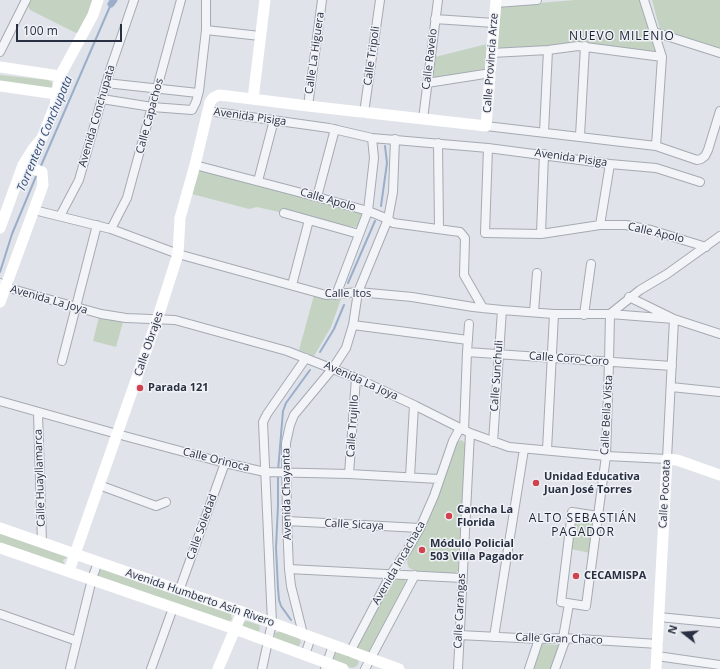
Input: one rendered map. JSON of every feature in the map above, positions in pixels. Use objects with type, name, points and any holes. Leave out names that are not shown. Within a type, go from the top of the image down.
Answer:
[{"type":"street","points":[[0,52],[26,0]]},
{"type":"street","points":[[0,228],[33,149],[42,138],[55,105],[60,76],[92,15],[98,0]]},
{"type":"street","name":"Avenida Conchupata","points":[[60,216],[79,180],[106,83],[134,0]]},
{"type":"street","name":"Calle Capachos","points":[[111,229],[127,198],[181,0]]},
{"type":"street","points":[[102,99],[152,107],[192,110],[198,93],[206,30],[206,0]]},
{"type":"street","points":[[253,100],[265,0]]},
{"type":"street","name":"Calle La Higuera","points":[[308,106],[322,0]]},
{"type":"street","name":"Calle Tripoli","points":[[364,112],[380,0]]},
{"type":"street","name":"Calle Ravelo","points":[[423,119],[438,0]]},
{"type":"street","points":[[496,2],[537,0]]},
{"type":"street","points":[[644,0],[662,57],[656,146]]},
{"type":"street","name":"Calle Provincia Arze","points":[[486,126],[496,2]]},
{"type":"street","points":[[435,18],[494,24]]},
{"type":"street","points":[[206,30],[260,36]]},
{"type":"street","points":[[654,32],[720,52]]},
{"type":"street","points":[[492,53],[548,50],[585,46],[662,57]]},
{"type":"street","points":[[580,136],[585,46]]},
{"type":"street","points":[[544,132],[548,50]]},
{"type":"street","points":[[0,67],[60,76]]},
{"type":"street","points":[[427,83],[491,73]]},
{"type":"street","points":[[106,83],[198,93]]},
{"type":"street","points":[[0,86],[56,94]]},
{"type":"street","name":"Avenida Pisiga","points":[[700,182],[656,168],[610,164],[544,154],[488,148],[372,138],[335,129],[208,110],[210,102],[213,98],[219,95],[656,146],[697,160],[701,158],[708,150],[720,111]]},
{"type":"street","name":"Calle Obrajes","points":[[68,571],[157,320],[178,254],[180,218],[195,165],[208,110]]},
{"type":"street","points":[[258,181],[274,120]]},
{"type":"street","points":[[317,196],[335,129]]},
{"type":"street","points":[[336,295],[368,211],[374,158],[372,138]]},
{"type":"street","name":"Avenida Chayanta","points":[[307,636],[291,586],[289,570],[286,443],[294,415],[333,368],[346,348],[358,292],[388,219],[393,192],[395,139]]},
{"type":"street","points":[[438,143],[439,228]]},
{"type":"street","name":"Calle Apolo","points":[[488,148],[485,233],[541,234],[600,225],[626,225],[651,230],[706,246]]},
{"type":"street","points":[[541,234],[544,154]]},
{"type":"street","points":[[600,225],[610,164]]},
{"type":"street","name":"Calle Apolo","points":[[195,165],[317,196],[368,211],[394,223],[460,232],[465,238],[464,275],[483,308]]},
{"type":"street","points":[[0,302],[3,285],[44,185],[42,172],[27,166]]},
{"type":"street","name":"Calle Itos","points":[[34,210],[111,229],[178,254],[326,295],[358,292],[412,297],[502,310],[554,314],[610,314],[674,319]]},
{"type":"street","points":[[284,213],[359,234]]},
{"type":"street","points":[[292,285],[309,220]]},
{"type":"street","points":[[62,361],[97,225]]},
{"type":"street","points":[[610,314],[640,290],[667,274],[720,236]]},
{"type":"street","points":[[584,315],[591,264]]},
{"type":"street","points":[[534,312],[536,273]]},
{"type":"street","name":"Avenida La Joya","points":[[3,285],[76,308],[101,314],[126,318],[175,320],[287,351],[333,368],[465,430],[509,447],[606,456],[676,460],[720,475]]},
{"type":"street","name":"Calle Itos","points":[[630,298],[674,319],[720,334]]},
{"type":"street","name":"Calle Sunchuli","points":[[493,442],[502,310]]},
{"type":"street","points":[[547,450],[554,314]]},
{"type":"street","name":"Calle Bella Vista","points":[[569,604],[586,606],[606,456],[610,314]]},
{"type":"street","name":"Calle Pocoata","points":[[656,669],[674,319]]},
{"type":"street","name":"Avenida Incachaca","points":[[350,652],[391,574],[420,528],[453,441],[465,430],[469,324]]},
{"type":"street","points":[[352,325],[468,340]]},
{"type":"street","name":"Calle Coro-Coro","points":[[467,352],[672,366]]},
{"type":"street","name":"Avenida Chayanta","points":[[262,669],[272,622],[263,422],[306,358]]},
{"type":"street","name":"Calle Trujillo","points":[[349,474],[356,378]]},
{"type":"street","points":[[671,387],[720,392]]},
{"type":"street","name":"Calle Orinoca","points":[[0,402],[226,463],[265,472],[349,474],[439,479]]},
{"type":"street","points":[[410,477],[414,405]]},
{"type":"street","name":"Calle Huayllamarca","points":[[38,413],[42,543]]},
{"type":"street","name":"Calle Carangas","points":[[458,669],[462,578],[465,430]]},
{"type":"street","points":[[494,637],[524,449]]},
{"type":"street","name":"Calle Soledad","points":[[179,591],[226,463]]},
{"type":"street","points":[[99,485],[156,506],[166,502]]},
{"type":"street","points":[[555,669],[564,638],[569,604],[561,602],[572,512],[598,516]]},
{"type":"street","name":"Calle Sicaya","points":[[287,521],[420,528]]},
{"type":"street","name":"Avenida Humberto Asín Rivero","points":[[0,528],[272,622],[350,652],[368,664],[399,669]]},
{"type":"street","name":"Avenida Humberto Asín Rivero","points":[[0,548],[236,629],[305,655],[326,666],[344,669]]},
{"type":"street","points":[[70,669],[92,579],[98,562]]},
{"type":"street","points":[[289,570],[462,578]]},
{"type":"street","name":"Avenida Incachaca","points":[[368,664],[415,575]]},
{"type":"street","points":[[151,669],[173,608]]},
{"type":"street","points":[[218,669],[242,612]]},
{"type":"street","points":[[0,614],[77,641]]},
{"type":"street","points":[[659,618],[720,623]]},
{"type":"street","name":"Calle Gran Chaco","points":[[459,635],[539,639],[564,638],[658,644]]},
{"type":"street","points":[[305,655],[307,636]]},
{"type":"street","points":[[529,669],[539,639]]},
{"type":"street","points":[[326,666],[333,645]]},
{"type":"street","points":[[657,656],[692,665],[720,665]]},
{"type":"green space","points":[[31,0],[94,0],[80,31],[76,33],[30,10],[28,6]]},
{"type":"green space","points":[[575,0],[641,0],[657,51],[655,53],[602,47],[582,42],[505,50],[497,46],[501,8],[503,6]]},
{"type":"green space","points":[[652,0],[720,0],[720,48],[660,30]]},
{"type":"green space","points":[[487,44],[485,69],[436,78],[434,76],[435,57]]},
{"type":"green space","points":[[0,75],[48,80],[52,82],[52,86],[51,88],[0,83]]},
{"type":"green space","points":[[198,168],[363,213],[360,226],[344,226],[288,211],[279,212],[257,207],[249,209],[192,194]]},
{"type":"green space","points":[[314,295],[332,300],[341,299],[331,327],[314,356],[299,350]]},
{"type":"green space","points":[[99,317],[123,322],[116,347],[93,341]]},
{"type":"green space","points":[[461,440],[466,445],[458,571],[454,574],[416,571],[409,568],[407,563],[408,558],[422,533],[434,505],[455,446],[457,442]]},
{"type":"green space","points":[[576,520],[595,523],[590,553],[571,549]]},
{"type":"green space","points":[[0,533],[68,557],[63,560],[65,566],[0,543]]},
{"type":"green space","points":[[100,570],[104,570],[231,614],[232,619],[229,622],[98,576]]},
{"type":"green space","points":[[392,579],[405,580],[407,584],[370,654],[357,648]]},
{"type":"green space","points":[[247,621],[259,625],[259,632],[242,626],[244,622]]},
{"type":"green space","points":[[281,631],[299,638],[301,642],[299,646],[298,647],[274,639],[275,633]]},
{"type":"green space","points":[[541,644],[560,645],[552,669],[532,669]]},
{"type":"green space","points":[[338,652],[357,659],[359,662],[357,666],[352,668],[337,663],[333,658],[334,654]]},
{"type":"waterway","name":"Torrentera Conchupata","points":[[111,4],[114,0]]},
{"type":"waterway","name":"Torrentera Conchupata","points":[[40,168],[111,4]]},
{"type":"waterway","points":[[381,206],[387,163],[385,146]]},
{"type":"waterway","name":"Torrentera Conchupata","points":[[0,272],[12,234],[37,174]]},
{"type":"waterway","points":[[348,283],[375,221]]},
{"type":"waterway","points":[[320,352],[334,329],[344,305]]},
{"type":"waterway","points":[[278,471],[283,411],[286,403],[310,370]]},
{"type":"waterway","points":[[278,475],[276,548],[279,600],[281,606],[291,620]]},
{"type":"place","name":"Parada 121","points":[[140,388]]},
{"type":"place","name":"Unidad Educativa Juan José Torres","points":[[536,483]]},
{"type":"place","name":"Cancha La Florida","points":[[449,516]]},
{"type":"place","name":"Módulo Policial 503 Villa Pagador","points":[[422,550]]},
{"type":"place","name":"CECAMISPA","points":[[576,576]]},
{"type":"district","name":"NUEVO MILENIO","points":[[622,37]]},
{"type":"district","name":"ALTO SEBASTIÁN PAGADOR","points":[[583,526]]}]
